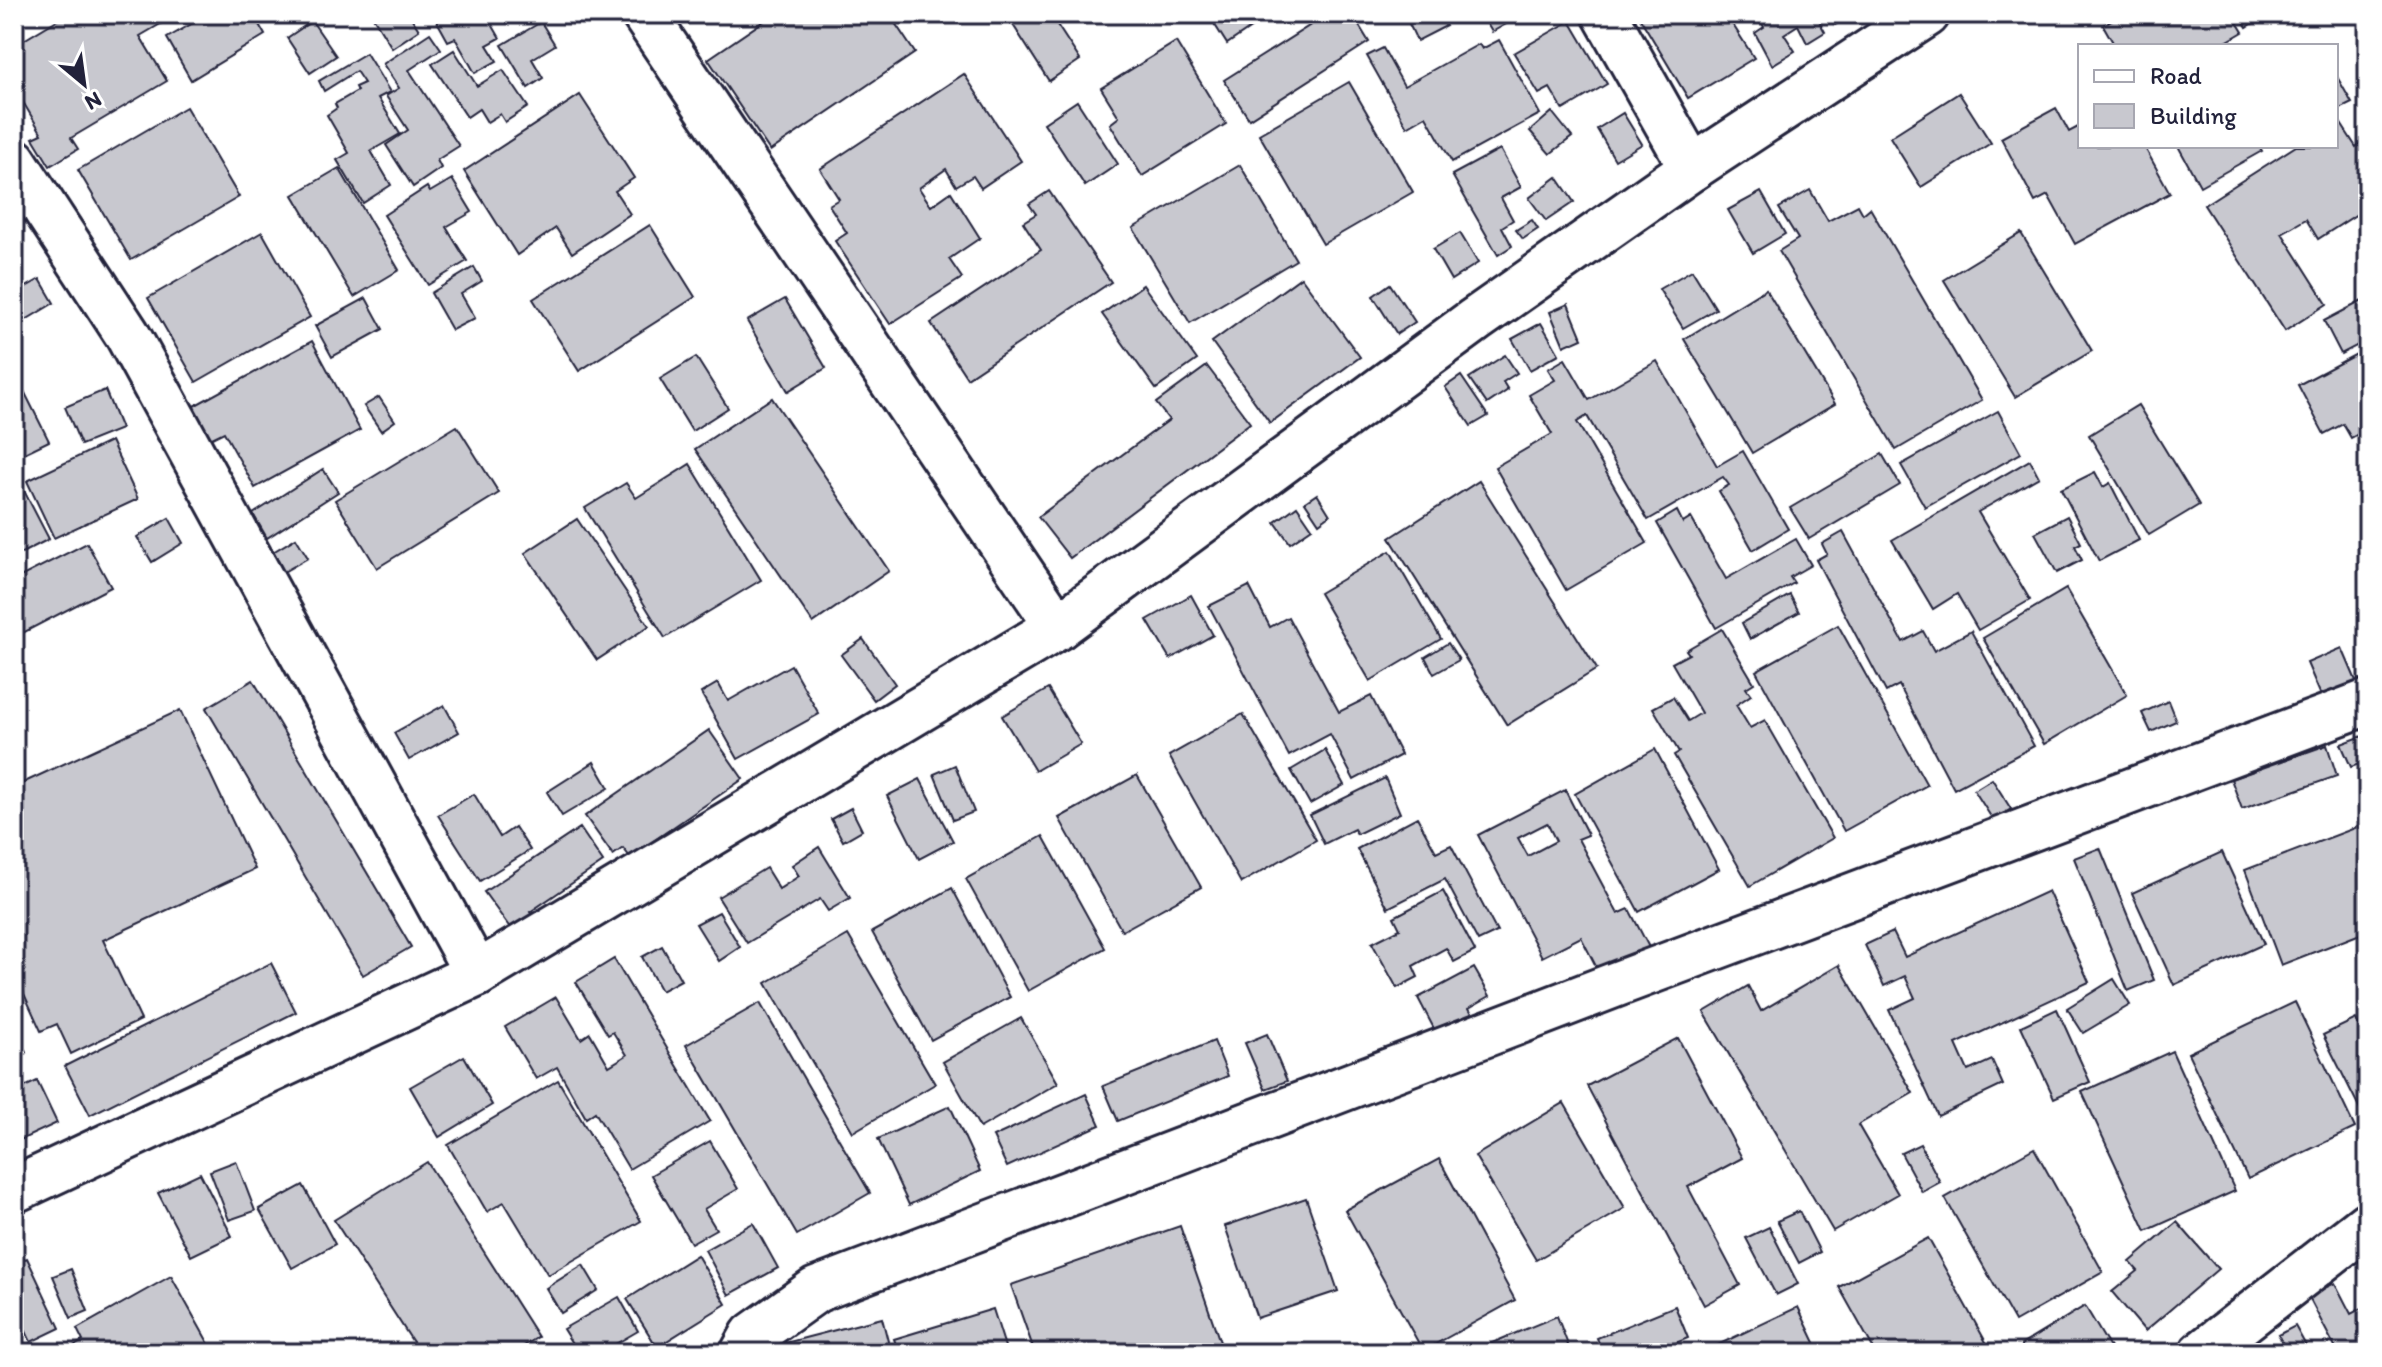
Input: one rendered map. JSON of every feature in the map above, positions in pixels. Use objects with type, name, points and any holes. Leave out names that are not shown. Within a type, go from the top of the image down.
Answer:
[{"type":"street","points":[[644,14],[1058,627]]},
{"type":"street","points":[[1605,14],[1692,168]]},
{"type":"street","points":[[14,1190],[477,974],[1058,627],[1475,320],[1692,168],[1927,14]]},
{"type":"street","points":[[14,161],[127,334],[477,974]]},
{"type":"street","points":[[743,1353],[753,1335],[816,1290],[1676,961],[2368,702]]},
{"type":"street","points":[[2202,1353],[2368,1224]]},
{"type":"building","points":[[67,14],[174,16],[140,36],[167,81],[71,138],[78,149],[50,166],[33,138],[42,134],[14,87],[14,46]]},
{"type":"building","points":[[209,14],[253,14],[265,35],[191,80],[167,38]]},
{"type":"building","points":[[371,14],[409,14],[419,30],[392,48]]},
{"type":"building","points":[[433,14],[486,14],[500,38],[487,45],[497,61],[475,73],[455,38],[448,41]]},
{"type":"building","points":[[774,14],[889,14],[915,53],[770,151],[708,59]]},
{"type":"building","points":[[1006,14],[1050,14],[1080,60],[1049,81]]},
{"type":"building","points":[[1208,14],[1261,14],[1264,19],[1227,44]]},
{"type":"building","points":[[1328,14],[1352,14],[1369,42],[1249,119],[1224,80]]},
{"type":"building","points":[[1442,14],[1439,15],[1446,26],[1417,41],[1405,15]]},
{"type":"building","points":[[1481,14],[1524,14],[1492,32]]},
{"type":"building","points":[[1646,14],[1726,14],[1754,58],[1688,98],[1640,18]]},
{"type":"building","points":[[1757,14],[1851,16],[1835,25],[1829,17],[1820,23],[1825,32],[1807,43],[1798,25],[1784,34],[1795,51],[1772,65],[1755,33],[1764,27]]},
{"type":"building","points":[[2122,14],[2232,14],[2243,32],[2222,44],[2114,44],[2103,25]]},
{"type":"building","points":[[2239,14],[2268,14],[2247,27]]},
{"type":"building","points":[[312,21],[336,56],[310,73],[287,38]]},
{"type":"building","points":[[1570,21],[1607,84],[1563,110],[1550,88],[1539,94],[1514,53]]},
{"type":"building","points":[[541,22],[555,45],[532,59],[543,78],[528,88],[502,45]]},
{"type":"building","points":[[430,33],[441,49],[409,70],[459,146],[437,160],[441,168],[413,187],[386,145],[408,130],[386,96],[399,88],[383,64]]},
{"type":"building","points":[[1499,40],[1540,114],[1452,162],[1426,116],[1407,127],[1367,56],[1383,48],[1404,86],[1479,44],[1482,49]]},
{"type":"building","points":[[1176,42],[1226,124],[1142,176],[1110,124],[1119,117],[1101,88]]},
{"type":"building","points":[[454,50],[477,86],[503,70],[528,107],[505,122],[500,114],[487,122],[479,109],[467,117],[432,64]]},
{"type":"building","points":[[366,53],[390,92],[378,98],[400,134],[371,151],[391,185],[363,203],[337,160],[349,153],[327,115],[337,108],[335,104],[364,83],[356,71],[324,91],[319,81]]},
{"type":"building","points":[[964,74],[1021,161],[981,188],[973,176],[956,186],[946,169],[919,188],[931,206],[951,192],[980,238],[949,259],[962,278],[890,324],[835,241],[847,233],[829,205],[839,199],[820,169]]},
{"type":"building","points":[[2338,78],[2352,103],[2338,110]]},
{"type":"building","points":[[1349,82],[1413,192],[1323,244],[1259,134]]},
{"type":"building","points":[[1959,93],[1991,143],[1921,187],[1890,137]]},
{"type":"building","points":[[580,95],[634,178],[615,191],[630,214],[572,253],[556,228],[517,255],[464,171]]},
{"type":"building","points":[[1077,101],[1118,164],[1085,186],[1044,123]]},
{"type":"building","points":[[186,107],[239,197],[131,260],[78,170]]},
{"type":"building","points":[[2056,108],[2069,132],[2078,127],[2078,148],[2145,148],[2170,193],[2075,244],[2048,195],[2035,202],[2001,138]]},
{"type":"building","points":[[1552,112],[1572,137],[1550,154],[1530,131]]},
{"type":"building","points":[[1623,113],[1642,144],[1615,160],[1597,129]]},
{"type":"building","points":[[2338,119],[2356,147],[2362,142],[2368,151],[2368,207],[2318,239],[2306,219],[2282,233],[2327,304],[2285,331],[2204,205],[2293,148],[2338,148]]},
{"type":"building","points":[[2179,148],[2260,148],[2262,151],[2200,186]]},
{"type":"building","points":[[1500,149],[1521,187],[1501,198],[1513,220],[1502,227],[1512,246],[1498,255],[1452,175]]},
{"type":"building","points":[[1240,165],[1296,260],[1190,323],[1133,228]]},
{"type":"building","points":[[339,168],[399,270],[354,297],[293,195]]},
{"type":"building","points":[[1557,177],[1574,202],[1546,221],[1529,198]]},
{"type":"building","points":[[452,179],[472,212],[446,227],[467,261],[428,285],[384,215],[427,187],[430,192]]},
{"type":"building","points":[[1810,190],[1828,221],[1858,205],[1863,214],[1870,208],[1982,400],[1896,450],[1779,251],[1798,239],[1779,208]]},
{"type":"building","points":[[1049,191],[1111,282],[967,378],[931,323],[1041,250],[1023,222],[1036,214],[1029,204]]},
{"type":"building","points":[[1761,192],[1785,234],[1753,253],[1728,210]]},
{"type":"building","points":[[1532,220],[1538,229],[1523,239],[1516,230]]},
{"type":"building","points":[[650,225],[695,297],[579,371],[533,299]]},
{"type":"building","points":[[262,232],[310,317],[196,382],[148,298]]},
{"type":"building","points":[[1460,233],[1478,263],[1451,280],[1433,249]]},
{"type":"building","points":[[2021,233],[2092,351],[2015,397],[1944,280]]},
{"type":"building","points":[[474,267],[482,281],[461,294],[475,318],[452,330],[431,293]]},
{"type":"building","points":[[1692,270],[1716,309],[1683,328],[1659,289]]},
{"type":"building","points":[[1301,277],[1360,357],[1270,423],[1212,342]]},
{"type":"building","points":[[40,279],[54,303],[14,327],[14,294]]},
{"type":"building","points":[[1390,284],[1415,322],[1397,334],[1373,296]]},
{"type":"building","points":[[1143,285],[1197,360],[1156,389],[1102,314]]},
{"type":"building","points":[[1766,289],[1835,404],[1752,453],[1684,339]]},
{"type":"building","points":[[366,298],[383,329],[332,357],[315,326]]},
{"type":"building","points":[[2368,298],[2368,340],[2341,354],[2324,321]]},
{"type":"building","points":[[785,299],[826,368],[788,391],[747,321]]},
{"type":"building","points":[[1568,304],[1582,338],[1564,346],[1550,312]]},
{"type":"building","points":[[1541,323],[1559,354],[1530,370],[1512,339]]},
{"type":"building","points":[[312,341],[360,430],[255,488],[224,432],[210,439],[192,407]]},
{"type":"building","points":[[2368,348],[2368,429],[2351,438],[2343,424],[2324,434],[2298,385]]},
{"type":"building","points":[[1505,355],[1517,373],[1503,382],[1508,390],[1487,404],[1469,378]]},
{"type":"building","points":[[696,357],[728,408],[692,431],[660,379]]},
{"type":"building","points":[[1565,359],[1589,400],[1657,361],[1717,466],[1743,451],[1788,529],[1753,550],[1719,491],[1729,485],[1723,477],[1648,520],[1587,416],[1577,422],[1647,543],[1566,590],[1495,467],[1552,434],[1529,395],[1555,380],[1548,369]]},
{"type":"building","points":[[1207,366],[1250,423],[1070,558],[1038,517],[1169,420],[1156,403]]},
{"type":"building","points":[[14,371],[49,441],[14,458]]},
{"type":"building","points":[[1461,376],[1488,416],[1471,426],[1445,387]]},
{"type":"building","points":[[105,390],[121,429],[81,445],[65,407]]},
{"type":"building","points":[[379,397],[395,421],[381,431],[364,406]]},
{"type":"building","points":[[772,398],[889,571],[813,623],[695,449]]},
{"type":"building","points":[[2138,405],[2199,505],[2149,535],[2089,435]]},
{"type":"building","points":[[1998,411],[2021,453],[1925,507],[1901,465]]},
{"type":"building","points":[[457,426],[499,493],[377,568],[335,500]]},
{"type":"building","points":[[111,441],[138,499],[54,538],[27,481]]},
{"type":"building","points":[[1882,454],[1900,485],[1809,539],[1790,508]]},
{"type":"building","points":[[2030,460],[2039,477],[1978,512],[2030,600],[1978,630],[1957,594],[1933,609],[1892,540]]},
{"type":"building","points":[[690,464],[761,580],[665,638],[585,508],[626,483],[636,498]]},
{"type":"building","points":[[323,469],[338,492],[267,538],[253,514]]},
{"type":"building","points":[[2095,472],[2103,487],[2110,483],[2139,540],[2099,561],[2061,489]]},
{"type":"building","points":[[1479,481],[1597,669],[1507,725],[1390,538]]},
{"type":"building","points":[[20,483],[49,539],[14,557],[14,486]]},
{"type":"building","points":[[1317,494],[1330,515],[1319,523],[1305,502]]},
{"type":"building","points":[[1297,506],[1312,528],[1290,543],[1275,522]]},
{"type":"building","points":[[1677,511],[1683,523],[1691,518],[1726,579],[1796,539],[1811,565],[1790,577],[1794,583],[1716,628],[1657,523]]},
{"type":"building","points":[[2067,516],[2081,543],[2075,546],[2082,560],[2057,573],[2035,533]]},
{"type":"building","points":[[169,518],[183,543],[152,562],[137,537]]},
{"type":"building","points":[[577,519],[649,626],[597,660],[525,553]]},
{"type":"building","points":[[1843,532],[1903,642],[1923,631],[1934,651],[1971,631],[2034,746],[1954,789],[1899,685],[1886,692],[1816,560],[1827,554],[1822,544]]},
{"type":"building","points":[[296,538],[308,558],[280,574],[268,555]]},
{"type":"building","points":[[87,543],[111,587],[17,636],[14,630],[14,580]]},
{"type":"building","points":[[1390,551],[1441,639],[1370,681],[1319,593]]},
{"type":"building","points":[[1249,586],[1270,627],[1288,617],[1339,712],[1371,696],[1401,755],[1354,780],[1330,734],[1289,756],[1209,606]]},
{"type":"building","points":[[2066,589],[2127,695],[2044,744],[1983,638]]},
{"type":"building","points":[[1191,595],[1213,635],[1170,659],[1147,620]]},
{"type":"building","points":[[1790,595],[1799,612],[1750,639],[1742,623]]},
{"type":"building","points":[[1838,625],[1927,785],[1844,831],[1756,671]]},
{"type":"building","points":[[1722,629],[1754,683],[1746,688],[1751,695],[1736,705],[1750,728],[1765,720],[1833,838],[1750,886],[1674,755],[1679,752],[1653,708],[1673,697],[1688,721],[1701,713],[1672,663],[1689,654],[1686,650]]},
{"type":"building","points":[[863,639],[895,684],[874,700],[841,655]]},
{"type":"building","points":[[1448,643],[1459,660],[1434,674],[1425,657]]},
{"type":"building","points":[[2342,648],[2360,690],[2325,705],[2307,663]]},
{"type":"building","points":[[791,665],[819,714],[738,759],[701,693],[718,683],[728,701]]},
{"type":"building","points":[[253,680],[411,947],[363,975],[206,708]]},
{"type":"building","points":[[1048,689],[1081,744],[1035,771],[1002,716]]},
{"type":"building","points":[[2168,701],[2176,721],[2151,732],[2142,713]]},
{"type":"building","points":[[444,705],[459,732],[409,760],[394,733]]},
{"type":"building","points":[[180,710],[255,869],[103,940],[141,1020],[71,1054],[57,1024],[41,1031],[14,972],[14,787]]},
{"type":"building","points":[[1243,714],[1316,840],[1241,883],[1169,756]]},
{"type":"building","points":[[709,730],[743,779],[630,857],[623,848],[613,855],[585,816]]},
{"type":"building","points":[[2368,734],[2368,761],[2351,767],[2341,744]]},
{"type":"building","points":[[2327,745],[2337,776],[2242,809],[2231,779]]},
{"type":"building","points":[[1655,749],[1719,869],[1639,912],[1575,794]]},
{"type":"building","points":[[1325,750],[1344,785],[1310,804],[1291,770]]},
{"type":"building","points":[[594,762],[609,788],[562,816],[547,792]]},
{"type":"building","points":[[955,765],[974,812],[953,820],[934,774]]},
{"type":"building","points":[[1137,775],[1201,887],[1122,931],[1059,818]]},
{"type":"building","points":[[1385,778],[1400,813],[1357,834],[1354,829],[1324,844],[1310,815]]},
{"type":"building","points":[[920,779],[953,841],[919,859],[887,796]]},
{"type":"building","points":[[1992,779],[2011,809],[1993,820],[1974,790]]},
{"type":"building","points":[[1565,790],[1588,835],[1578,839],[1618,914],[1629,909],[1653,955],[1603,980],[1581,937],[1542,957],[1478,835]],"holes":[[[1547,823],[1556,841],[1528,856],[1518,838]]]},
{"type":"building","points":[[474,794],[500,837],[515,827],[530,850],[480,881],[438,815]]},
{"type":"building","points":[[851,808],[862,830],[843,841],[831,819]]},
{"type":"building","points":[[1417,817],[1436,852],[1451,845],[1497,932],[1478,941],[1445,879],[1388,908],[1357,849]]},
{"type":"building","points":[[2368,823],[2368,931],[2281,965],[2245,870]]},
{"type":"building","points":[[580,828],[603,862],[530,912],[537,922],[516,936],[484,892]]},
{"type":"building","points":[[1043,836],[1105,948],[1028,991],[966,879]]},
{"type":"building","points":[[819,847],[850,898],[828,911],[820,899],[747,943],[718,897],[766,868],[779,889],[799,876],[792,865]]},
{"type":"building","points":[[2100,848],[2154,980],[2128,991],[2074,858]]},
{"type":"building","points":[[2222,852],[2264,944],[2174,985],[2132,893]]},
{"type":"building","points":[[952,888],[1010,997],[931,1040],[872,932]]},
{"type":"building","points":[[1443,891],[1475,951],[1454,962],[1446,948],[1413,966],[1418,977],[1397,988],[1372,943],[1400,929],[1394,917]]},
{"type":"building","points":[[2048,891],[2089,982],[1956,1044],[1968,1071],[1992,1060],[2003,1085],[1938,1116],[1889,1010],[1915,998],[1905,976],[1884,986],[1865,945],[1893,932],[1905,957]]},
{"type":"building","points":[[719,912],[740,947],[719,961],[696,924]]},
{"type":"building","points":[[848,935],[935,1084],[853,1132],[766,983]]},
{"type":"building","points":[[662,946],[681,980],[661,991],[642,957]]},
{"type":"building","points":[[614,959],[710,1121],[629,1169],[595,1112],[586,1118],[557,1067],[536,1079],[505,1027],[556,997],[581,1039],[590,1033],[609,1066],[627,1055],[613,1032],[608,1035],[576,982]]},
{"type":"building","points":[[271,963],[296,1012],[90,1115],[65,1066]]},
{"type":"building","points":[[1839,965],[1913,1093],[1858,1125],[1898,1194],[1833,1231],[1704,1012],[1748,986],[1761,1011]]},
{"type":"building","points":[[1474,968],[1490,996],[1469,1008],[1477,1022],[1441,1042],[1418,998]]},
{"type":"building","points":[[2114,979],[2130,1005],[2083,1033],[2067,1008]]},
{"type":"building","points":[[2295,1002],[2355,1128],[2248,1179],[2188,1053]]},
{"type":"building","points":[[760,1003],[870,1193],[797,1235],[686,1045]]},
{"type":"building","points":[[2057,1009],[2090,1082],[2054,1098],[2021,1026]]},
{"type":"building","points":[[1021,1018],[1058,1083],[980,1128],[943,1062]]},
{"type":"building","points":[[2356,1019],[2368,1043],[2368,1125],[2323,1035]]},
{"type":"building","points":[[14,1023],[26,1053],[14,1058]]},
{"type":"building","points":[[1267,1034],[1287,1081],[1265,1089],[1245,1043]]},
{"type":"building","points":[[1678,1038],[1742,1158],[1688,1187],[1740,1285],[1704,1305],[1587,1086]]},
{"type":"building","points":[[1214,1041],[1228,1076],[1118,1121],[1103,1086]]},
{"type":"building","points":[[2172,1051],[2235,1191],[2146,1231],[2082,1092]]},
{"type":"building","points":[[464,1056],[492,1105],[439,1137],[410,1087]]},
{"type":"building","points":[[558,1080],[641,1221],[548,1275],[504,1202],[487,1212],[448,1145]]},
{"type":"building","points":[[37,1081],[57,1123],[14,1143],[14,1092]]},
{"type":"building","points":[[1086,1094],[1100,1125],[1007,1167],[993,1137]]},
{"type":"building","points":[[1564,1103],[1625,1208],[1536,1260],[1475,1156]]},
{"type":"building","points":[[950,1106],[980,1171],[909,1205],[878,1139]]},
{"type":"building","points":[[710,1141],[738,1189],[704,1209],[716,1229],[691,1243],[651,1175]]},
{"type":"building","points":[[1920,1144],[1940,1182],[1922,1192],[1901,1153]]},
{"type":"building","points":[[2034,1148],[2103,1272],[2015,1322],[1945,1198]]},
{"type":"building","points":[[1439,1159],[1515,1300],[1423,1351],[1345,1210]]},
{"type":"building","points":[[236,1161],[255,1211],[229,1220],[210,1171]]},
{"type":"building","points":[[427,1162],[538,1337],[513,1353],[420,1353],[334,1220]]},
{"type":"building","points":[[200,1173],[232,1236],[191,1256],[158,1193]]},
{"type":"building","points":[[303,1185],[335,1244],[292,1268],[259,1209]]},
{"type":"building","points":[[1306,1198],[1338,1291],[1257,1318],[1225,1226]]},
{"type":"building","points":[[1799,1211],[1820,1252],[1799,1263],[1777,1221]]},
{"type":"building","points":[[2177,1222],[2218,1269],[2145,1331],[2112,1292],[2138,1271],[2130,1262]]},
{"type":"building","points":[[753,1223],[778,1268],[729,1295],[705,1250]]},
{"type":"building","points":[[1180,1226],[1222,1348],[1208,1353],[1035,1353],[1011,1285]]},
{"type":"building","points":[[1769,1227],[1798,1284],[1776,1295],[1746,1238]]},
{"type":"building","points":[[1928,1238],[1992,1353],[1876,1353],[1839,1287]]},
{"type":"building","points":[[697,1255],[726,1304],[657,1347],[627,1299]]},
{"type":"building","points":[[27,1258],[60,1328],[31,1342],[14,1306],[14,1264]]},
{"type":"building","points":[[583,1265],[598,1290],[561,1313],[546,1288]]},
{"type":"building","points":[[71,1269],[88,1311],[71,1318],[53,1276]]},
{"type":"building","points":[[171,1276],[214,1353],[61,1353],[83,1341],[77,1329]]},
{"type":"building","points":[[2335,1283],[2351,1314],[2368,1305],[2368,1353],[2338,1353],[2308,1296]]},
{"type":"building","points":[[619,1297],[638,1331],[600,1353],[578,1353],[563,1329]]},
{"type":"building","points":[[1675,1306],[1688,1338],[1652,1353],[1603,1353],[1597,1338]]},
{"type":"building","points":[[2085,1306],[2113,1353],[2026,1353],[2021,1345]]},
{"type":"building","points":[[1798,1307],[1820,1353],[1705,1351]]},
{"type":"building","points":[[993,1309],[1007,1353],[899,1353],[894,1339]]},
{"type":"building","points":[[1557,1316],[1571,1353],[1468,1353]]},
{"type":"building","points":[[882,1318],[891,1353],[767,1353],[766,1348]]},
{"type":"building","points":[[2295,1326],[2310,1353],[2289,1353],[2278,1335]]}]
